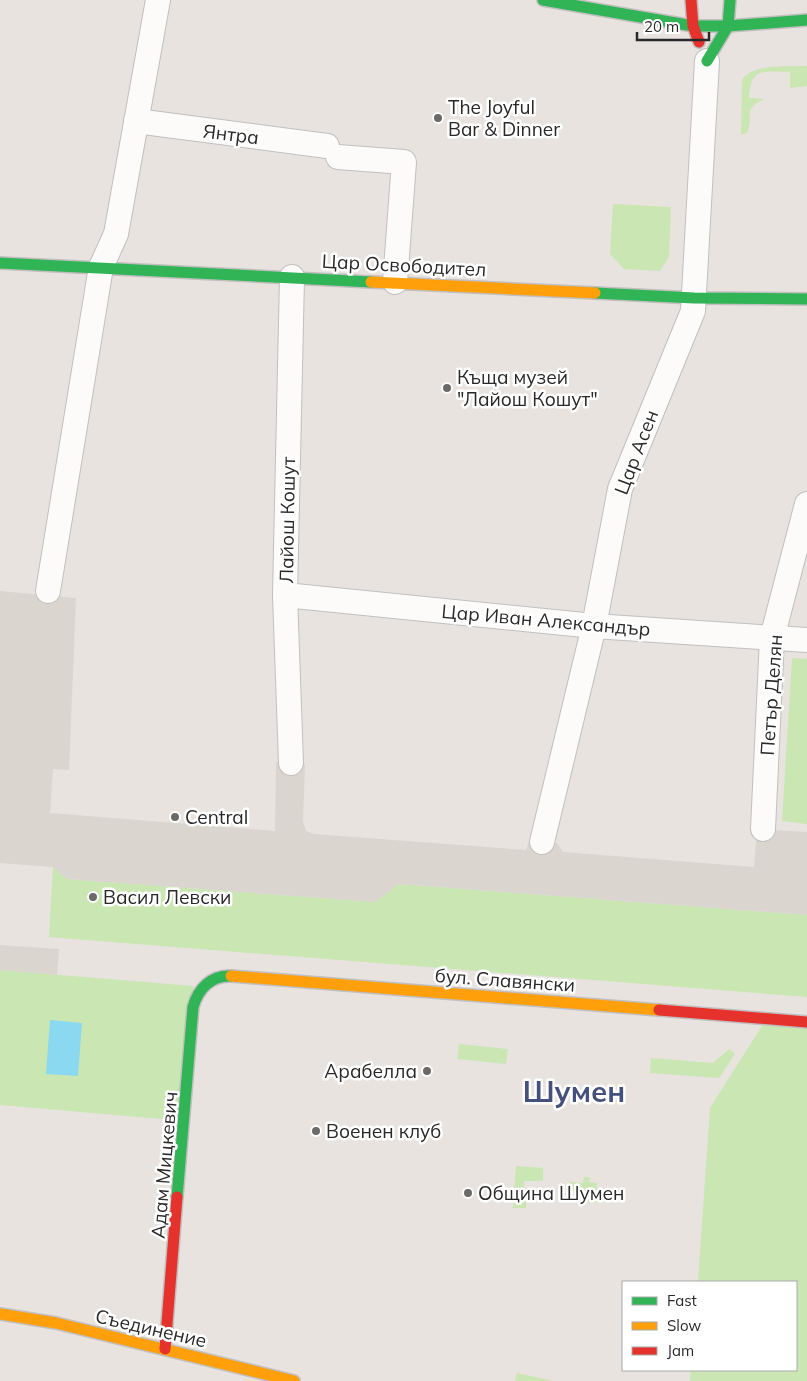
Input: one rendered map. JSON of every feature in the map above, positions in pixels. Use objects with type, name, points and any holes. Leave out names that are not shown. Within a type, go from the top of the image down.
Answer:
[{"type":"street","points":[[48,591],[100,267],[116,234],[158,0]]},
{"type":"street","points":[[543,0],[693,26],[728,26],[807,20]]},
{"type":"street","name":"Цар Асен","points":[[542,842],[594,626],[620,489],[693,311],[707,61],[693,26],[691,0]]},
{"type":"street","points":[[728,26],[730,0]]},
{"type":"street","name":"Цар Асен","points":[[707,61],[728,26]]},
{"type":"street","name":"Янтра","points":[[136,121],[404,162],[395,282]]},
{"type":"street","name":"Цар Освободител","points":[[0,263],[694,298],[807,300]]},
{"type":"street","name":"Лайош Кошут","points":[[291,763],[285,595],[292,277]]},
{"type":"street","name":"Петър Делян","points":[[763,829],[772,638],[807,504]]},
{"type":"street","name":"Цар Иван Александър","points":[[285,595],[594,626],[807,640]]},
{"type":"street","name":"бул. Славянски","points":[[203,986],[211,979],[226,976],[807,1022]]},
{"type":"street","name":"Адам Мицкевич","points":[[165,1349],[193,1007],[196,995],[203,986]]},
{"type":"street","name":"Съединение","points":[[0,1314],[56,1323],[294,1381]]},
{"type":"green space","points":[[807,66],[807,86],[790,88],[790,72],[760,73],[752,80],[749,98],[764,99],[750,110],[749,128],[746,134],[741,134],[742,80],[754,71],[763,68]]},
{"type":"green space","points":[[613,204],[671,207],[669,257],[660,271],[624,269],[610,254]]},
{"type":"green space","points":[[792,658],[807,659],[807,824],[782,821]]},
{"type":"green space","points":[[53,867],[67,879],[375,902],[398,884],[807,915],[807,997],[49,937]]},
{"type":"green space","points":[[0,970],[193,986],[185,1121],[0,1105]]},
{"type":"green space","points":[[767,1018],[807,1022],[807,1381],[690,1381],[691,1371],[797,1371],[797,1281],[698,1281],[710,1108]]},
{"type":"green space","points":[[459,1044],[508,1049],[506,1064],[457,1059]]},
{"type":"green space","points":[[729,1049],[735,1054],[719,1078],[650,1073],[651,1058],[713,1063]]},
{"type":"green space","points":[[516,1166],[543,1168],[543,1181],[524,1181],[523,1200],[526,1201],[526,1208],[513,1208]]},
{"type":"green space","points":[[584,1177],[590,1177],[589,1182],[597,1183],[596,1203],[577,1202],[578,1192],[568,1191],[569,1182],[583,1183]]},
{"type":"green space","points":[[517,1373],[553,1381],[515,1381]]},
{"type":"shaded area","points":[[0,591],[76,598],[69,770],[53,769],[50,813],[275,831],[276,762],[305,764],[303,821],[306,831],[314,834],[526,850],[529,841],[557,843],[563,852],[754,867],[757,829],[807,832],[807,915],[399,884],[375,902],[67,879],[53,867],[0,863]]},
{"type":"shaded area","points":[[0,945],[59,949],[57,975],[0,970]]},
{"type":"water","points":[[50,1020],[82,1023],[78,1076],[46,1074]]},
{"type":"traffic: fast","points":[[543,0],[693,26],[728,26],[807,20]]},
{"type":"traffic: fast","points":[[707,61],[728,26],[730,0]]},
{"type":"traffic: fast","points":[[0,263],[371,282]]},
{"type":"traffic: fast","points":[[595,293],[694,298],[807,299]]},
{"type":"traffic: fast","points":[[177,1197],[193,1007],[198,994],[206,984],[217,978],[231,976]]},
{"type":"traffic: slow","points":[[371,282],[595,293]]},
{"type":"traffic: slow","points":[[231,976],[659,1010]]},
{"type":"traffic: slow","points":[[0,1314],[56,1323],[294,1381]]},
{"type":"traffic: jam","points":[[691,0],[693,26],[699,42]]},
{"type":"traffic: jam","points":[[659,1010],[807,1022]]},
{"type":"traffic: jam","points":[[165,1349],[177,1197]]},
{"type":"place","name":"The Joyful Bar & Dinner","points":[[438,118]]},
{"type":"place","name":"Къща музей \"Лайош Кошут\"","points":[[447,388]]},
{"type":"place","name":"Central","points":[[175,817]]},
{"type":"place","name":"Васил Левски","points":[[93,897]]},
{"type":"place","name":"Арабелла","points":[[427,1071]]},
{"type":"place","name":"Военен клуб","points":[[316,1131]]},
{"type":"place","name":"Община Шумен","points":[[468,1193]]},
{"type":"district","name":"Шумен","points":[[574,1092]]}]
